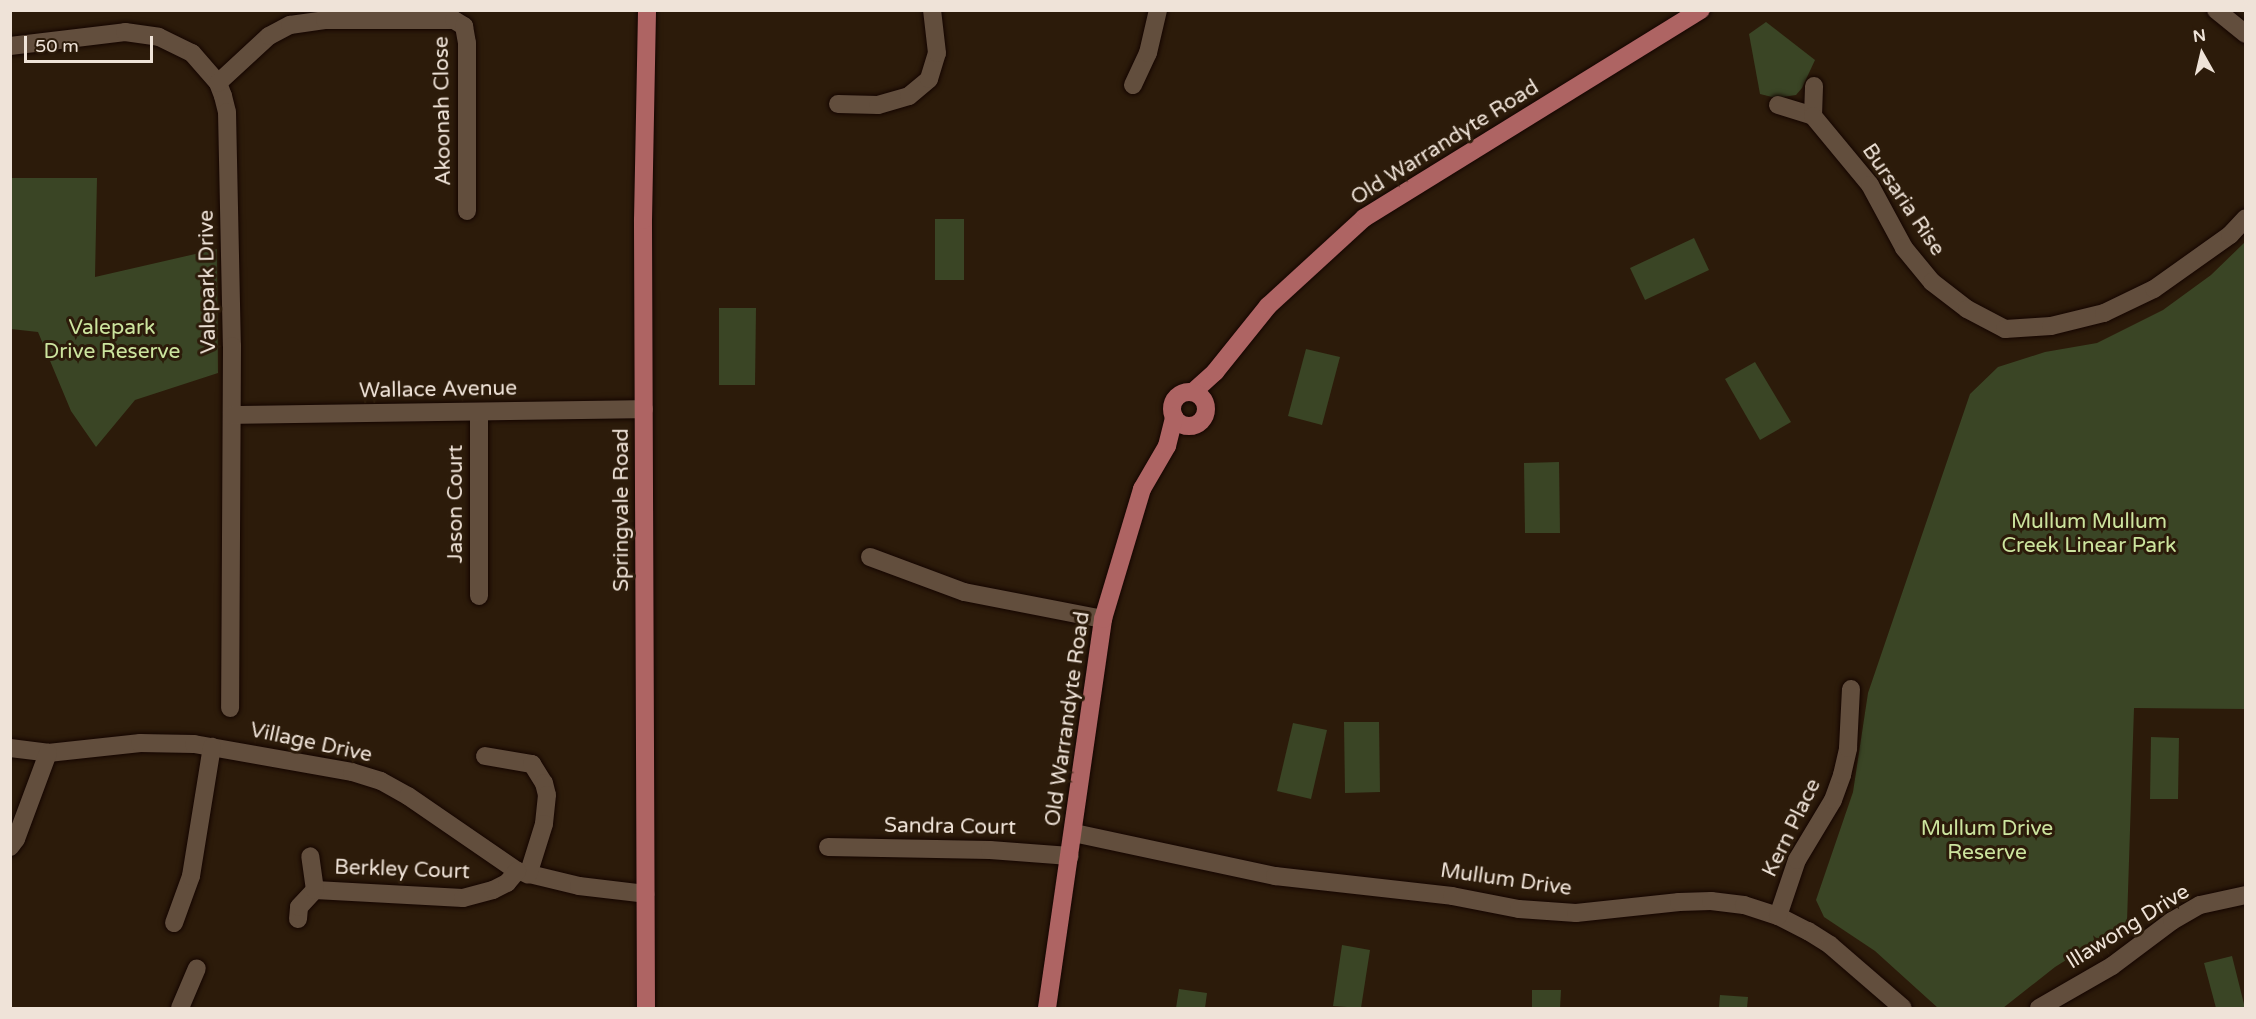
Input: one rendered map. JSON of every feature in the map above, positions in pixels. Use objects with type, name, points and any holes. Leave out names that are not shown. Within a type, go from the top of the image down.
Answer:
[{"type":"main road","name":"Springvale Road","points":[[646,1008],[644,410],[647,10]]},
{"type":"main road","name":"Old Warrandyte Road","points":[[1182,421],[1203,418],[1199,398],[1215,372],[1268,306],[1364,218],[1701,10]]},
{"type":"main road","name":"Old Warrandyte Road","points":[[1182,421],[1172,408],[1174,399],[1183,393],[1199,398]]},
{"type":"main road","name":"Old Warrandyte Road","points":[[1047,1008],[1103,619],[1142,489],[1182,421]]},
{"type":"street","points":[[838,104],[878,105],[909,96],[929,79],[937,53],[932,10]]},
{"type":"street","points":[[1133,85],[1148,53],[1158,10]]},
{"type":"street","points":[[2216,10],[2246,34]]},
{"type":"street","name":"Akoonah Close","points":[[218,83],[270,36],[290,25],[325,20],[454,20],[464,26],[467,43],[467,211]]},
{"type":"street","name":"Valepark Drive","points":[[10,46],[124,33],[159,37],[192,53],[218,83],[227,112],[232,415],[230,708]]},
{"type":"street","points":[[1778,105],[1814,116],[1814,86]]},
{"type":"street","name":"Bursaria Rise","points":[[1814,116],[1870,185],[1904,248],[1932,282],[1967,309],[2005,329],[2051,326],[2104,313],[2154,290],[2230,235],[2246,218]]},
{"type":"street","name":"Wallace Avenue","points":[[232,415],[644,410]]},
{"type":"street","name":"Jason Court","points":[[479,412],[479,596]]},
{"type":"street","points":[[870,557],[964,592],[1103,619]]},
{"type":"street","name":"Kern Place","points":[[1778,916],[1797,861],[1833,800],[1842,776],[1848,748],[1851,689]]},
{"type":"street","name":"Village Drive","points":[[10,748],[48,753],[140,742],[212,747],[318,765],[381,782],[443,818],[522,873],[579,886],[646,894]]},
{"type":"street","points":[[174,923],[191,876],[212,747]]},
{"type":"street","points":[[10,847],[16,839],[48,753]]},
{"type":"street","points":[[485,756],[532,764],[539,771],[544,783],[547,795],[543,824],[522,873]]},
{"type":"street","name":"Mullum Drive","points":[[1074,833],[1275,876],[1443,894],[1519,909],[1576,913],[1679,902],[1711,901],[1743,905],[1778,916],[1830,945],[1903,1008]]},
{"type":"street","name":"Sandra Court","points":[[828,847],[990,850],[1070,856]]},
{"type":"street","name":"Berkley Court","points":[[298,919],[299,908],[315,890],[310,856]]},
{"type":"street","name":"Berkley Court","points":[[315,890],[463,898],[493,890],[522,873]]},
{"type":"street","name":"Illawong Drive","points":[[2039,1008],[2112,966],[2172,921],[2200,905],[2246,895]]},
{"type":"street","points":[[180,1008],[197,968]]},
{"type":"green space","points":[[1766,22],[1815,60],[1802,88],[1796,95],[1776,98],[1760,94],[1749,34]]},
{"type":"green space","name":"Valepark Drive Reserve","points":[[11,178],[97,178],[95,277],[217,249],[218,373],[135,400],[96,447],[71,411],[38,332],[11,329]]},
{"type":"green space","points":[[935,219],[964,219],[964,280],[935,280]]},
{"type":"green space","points":[[1694,238],[1709,270],[1645,300],[1630,268]]},
{"type":"green space","points":[[2245,242],[2245,709],[2134,708],[2127,922],[2055,967],[2003,1008],[1938,1008],[1875,951],[1824,917],[1816,900],[1853,792],[1868,693],[1970,394],[1998,367],[2045,352],[2097,343],[2163,310],[2211,275]]},
{"type":"green space","points":[[719,308],[756,308],[755,385],[719,385]]},
{"type":"green space","points":[[1306,349],[1340,357],[1322,425],[1288,416]]},
{"type":"green space","points":[[1755,362],[1791,422],[1760,440],[1725,379]]},
{"type":"green space","points":[[1559,462],[1560,533],[1525,533],[1524,463]]},
{"type":"green space","points":[[1344,722],[1379,722],[1380,792],[1345,793]]},
{"type":"green space","points":[[1293,723],[1327,730],[1311,799],[1277,791]]},
{"type":"green space","points":[[2151,737],[2179,738],[2178,799],[2150,799]]},
{"type":"green space","points":[[1342,945],[1370,950],[1361,1008],[1333,1006]]},
{"type":"green space","points":[[2232,956],[2245,1008],[2216,1008],[2204,963]]},
{"type":"green space","points":[[1179,989],[1207,993],[1205,1008],[1176,1008]]},
{"type":"green space","points":[[1532,990],[1561,990],[1560,1008],[1532,1008]]},
{"type":"green space","points":[[1720,995],[1748,997],[1747,1008],[1719,1008]]},
{"type":"park label","name":"Mullum Mullum Creek Linear Park","points":[[2089,534]]},
{"type":"park label","name":"Mullum Drive Reserve","points":[[1987,841]]}]
